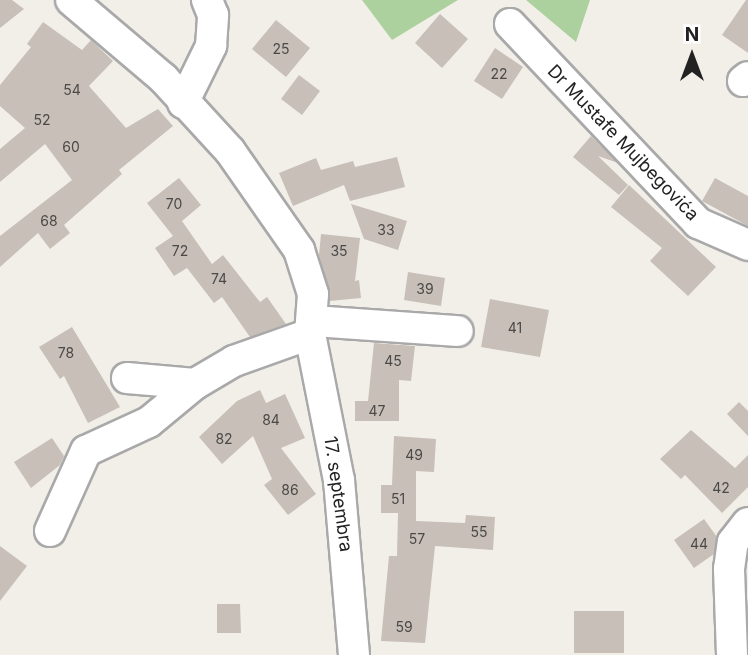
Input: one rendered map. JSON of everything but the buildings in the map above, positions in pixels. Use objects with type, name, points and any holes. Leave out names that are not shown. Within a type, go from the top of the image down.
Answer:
[{"type":"street","name":"17. septembra","points":[[71,0],[163,78],[183,103],[230,151],[299,250],[313,294],[312,328],[339,480],[354,655]]},
{"type":"street","points":[[183,103],[211,46],[213,15],[207,0]]},
{"type":"street","name":"Dr Mustafe Mujbegovića","points":[[510,24],[698,223],[748,246]]},
{"type":"street","points":[[50,531],[86,451],[149,422],[195,384],[234,361],[312,328],[457,331]]},
{"type":"street","points":[[127,378],[195,384]]},
{"type":"street","points":[[732,655],[729,569],[733,542],[748,523]]},
{"type":"green space","points":[[362,0],[458,0],[392,40]]},
{"type":"green space","points":[[526,0],[590,0],[576,42]]}]
